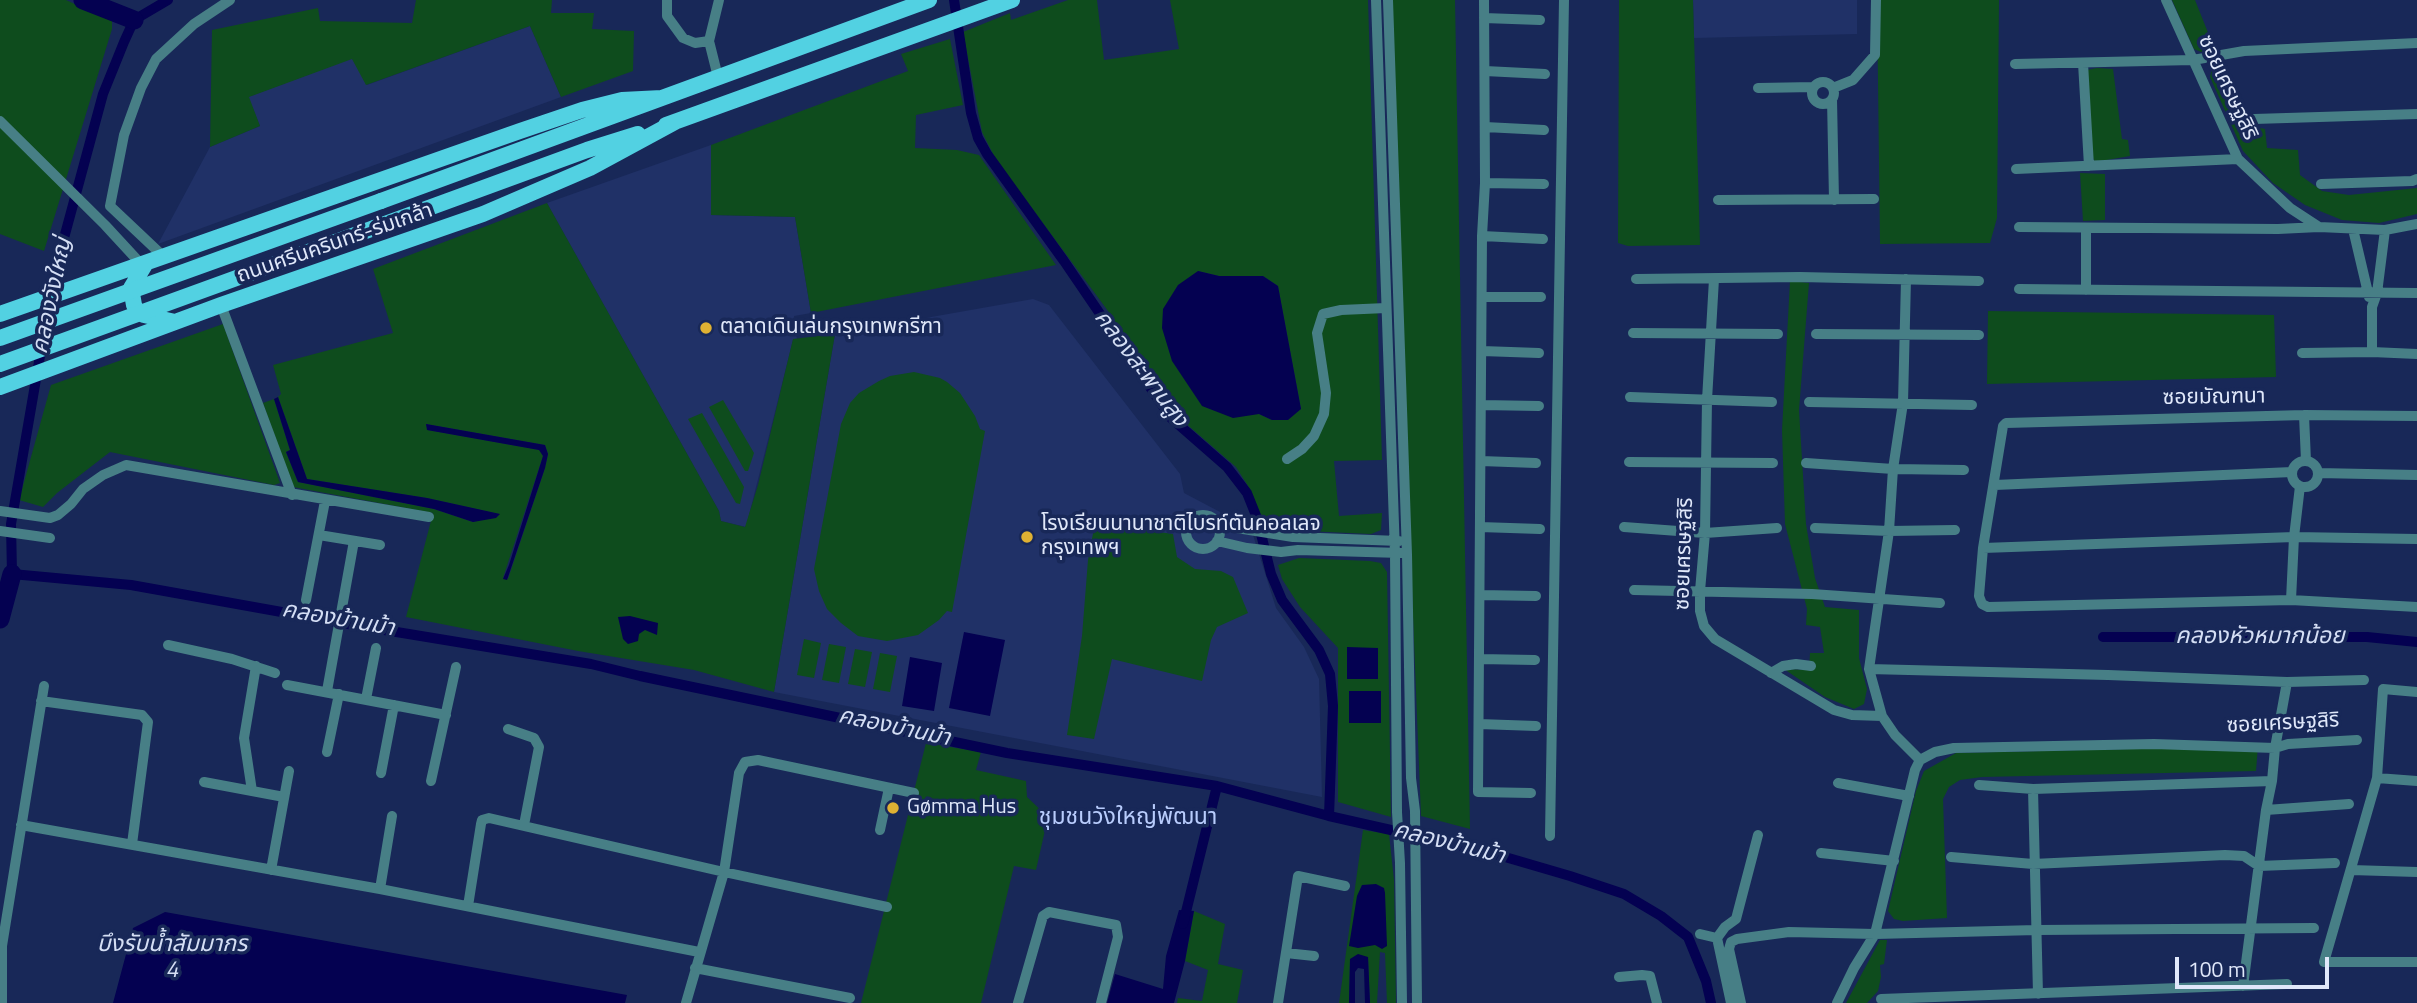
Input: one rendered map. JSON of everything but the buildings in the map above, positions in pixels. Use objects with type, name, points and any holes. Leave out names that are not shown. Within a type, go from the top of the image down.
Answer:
[{"type":"main road","name":"ถนนศรีนครินทร์-ร่มเกล้า","points":[[0,338],[929,0]]},
{"type":"main road","name":"ถนนศรีนครินทร์-ร่มเกล้า","points":[[0,364],[587,150],[675,122],[1012,0]]},
{"type":"main road","name":"ถนนศรีนครินทร์-ร่มเกล้า","points":[[3,312],[570,114],[622,100],[662,98]]},
{"type":"main road","name":"ถนนศรีนครินทร์-ร่มเกล้า","points":[[0,387],[482,214],[590,168],[675,122]]},
{"type":"main road","points":[[143,263],[131,288],[137,311],[144,316],[178,322]]},
{"type":"street","points":[[164,257],[110,206],[124,135],[141,88],[156,59],[194,23],[230,0]]},
{"type":"street","points":[[667,0],[667,16],[683,37],[695,43],[709,41]]},
{"type":"street","points":[[718,77],[709,41],[719,0]]},
{"type":"street","points":[[1376,0],[1395,541],[1397,812],[1402,1003]]},
{"type":"street","points":[[1388,0],[1411,778],[1415,811],[1417,1003]]},
{"type":"street","points":[[1484,0],[1485,183],[1482,236],[1478,793],[1531,793]]},
{"type":"street","points":[[1550,836],[1564,0]]},
{"type":"street","points":[[1814,87],[1813,97],[1817,102],[1827,103],[1833,94],[1853,80],[1874,55],[1876,0]]},
{"type":"street","name":"ซอยเศรษฐสิริ","points":[[2166,0],[2238,159],[2290,208],[2319,226],[2385,230],[2417,224]]},
{"type":"street","points":[[1484,18],[1540,20]]},
{"type":"street","points":[[2015,64],[2193,60],[2244,51],[2417,43]]},
{"type":"street","points":[[2083,63],[2089,166]]},
{"type":"street","points":[[1485,71],[1545,74]]},
{"type":"street","points":[[1759,88],[1814,87],[1824,82],[1833,94],[1834,200]]},
{"type":"street","points":[[2254,119],[2417,114]]},
{"type":"street","points":[[0,121],[143,263]]},
{"type":"street","points":[[1485,127],[1544,130]]},
{"type":"street","points":[[2016,169],[2238,159]]},
{"type":"street","points":[[2321,184],[2417,179]]},
{"type":"street","points":[[1485,183],[1544,184]]},
{"type":"street","points":[[1718,200],[1874,199]]},
{"type":"street","points":[[2019,227],[2278,229],[2319,226]]},
{"type":"street","points":[[2086,228],[2086,290]]},
{"type":"street","points":[[2353,229],[2372,293]]},
{"type":"street","points":[[2372,352],[2372,293],[2385,230]]},
{"type":"street","points":[[1482,236],[1543,239]]},
{"type":"street","points":[[1636,279],[1800,277],[1979,281]]},
{"type":"street","name":"ซอยเศรษฐสิริ","points":[[1714,279],[1707,401],[1705,533],[1700,591],[1700,611],[1704,626],[1715,639],[1834,710],[1852,715],[1882,716]]},
{"type":"street","points":[[1837,1003],[1875,934],[1914,770],[1920,760],[1895,736],[1882,716],[1869,669],[1889,531],[1893,469],[1903,403],[1906,279]]},
{"type":"street","points":[[2019,289],[2417,293]]},
{"type":"street","points":[[1482,298],[1541,297]]},
{"type":"street","points":[[221,306],[292,495]]},
{"type":"street","points":[[1287,459],[1302,449],[1314,436],[1324,414],[1326,393],[1317,333],[1323,314],[1386,307]]},
{"type":"street","points":[[1633,333],[1777,334]]},
{"type":"street","points":[[1816,334],[1979,335]]},
{"type":"street","points":[[1482,351],[1539,353]]},
{"type":"street","points":[[2302,353],[2372,352],[2417,355]]},
{"type":"street","points":[[1630,397],[1772,402]]},
{"type":"street","points":[[1809,402],[1972,405]]},
{"type":"street","points":[[1481,405],[1539,406]]},
{"type":"street","points":[[2304,415],[2306,461]]},
{"type":"street","name":"ซอยมัณฑนา","points":[[1995,485],[2004,426],[2011,422],[2304,415],[2417,416]]},
{"type":"street","points":[[1481,461],[1536,463]]},
{"type":"street","points":[[2306,461],[2314,465],[2318,473],[2313,484],[2300,486],[2294,481],[2292,471],[2298,463],[2306,461]]},
{"type":"street","points":[[1629,462],[1773,463]]},
{"type":"street","points":[[1806,463],[1893,469],[1964,470]]},
{"type":"street","points":[[0,511],[50,518],[66,509],[83,489],[103,475],[126,465],[429,517]]},
{"type":"street","points":[[2292,471],[1995,485],[1983,548],[1979,596],[1982,604],[1989,607],[2291,600],[2417,607]]},
{"type":"street","points":[[2318,473],[2417,475]]},
{"type":"street","points":[[2291,600],[2300,486]]},
{"type":"street","points":[[306,600],[325,501]]},
{"type":"street","points":[[1216,521],[1220,532],[1217,541],[1208,549],[1197,548],[1189,541],[1186,531],[1190,521],[1206,515],[1237,528],[1293,537],[1406,541]]},
{"type":"street","points":[[1480,527],[1540,529]]},
{"type":"street","points":[[1623,527],[1705,533],[1777,528]]},
{"type":"street","points":[[1815,528],[1955,530]]},
{"type":"street","points":[[0,531],[46,537]]},
{"type":"street","points":[[318,535],[380,545]]},
{"type":"street","points":[[1983,548],[2294,537],[2417,539]]},
{"type":"street","points":[[327,691],[354,541]]},
{"type":"street","points":[[1217,541],[1281,552],[1298,550],[1406,553]]},
{"type":"street","points":[[1634,590],[1879,597],[1940,603]]},
{"type":"street","points":[[1480,595],[1536,596]]},
{"type":"street","points":[[169,645],[232,659],[275,673]]},
{"type":"street","points":[[366,699],[376,648]]},
{"type":"street","points":[[1479,659],[1535,660]]},
{"type":"street","points":[[252,791],[244,738],[256,666]]},
{"type":"street","points":[[1772,673],[1783,666],[1811,666]]},
{"type":"street","points":[[431,781],[456,667]]},
{"type":"street","points":[[1869,669],[2287,682],[2364,680]]},
{"type":"street","points":[[2243,986],[2266,810],[2287,682]]},
{"type":"street","points":[[287,685],[446,715]]},
{"type":"street","points":[[2,1003],[2,946],[44,686]]},
{"type":"street","points":[[2417,692],[2383,689],[2377,778],[2324,962],[2417,962]]},
{"type":"street","points":[[327,752],[339,694]]},
{"type":"street","points":[[41,701],[142,715],[146,718],[149,726],[132,844]]},
{"type":"street","points":[[381,773],[394,705]]},
{"type":"street","points":[[1479,724],[1536,726]]},
{"type":"street","points":[[508,729],[534,738],[539,747],[524,825]]},
{"type":"street","name":"ซอยเศรษฐสิริ","points":[[1920,760],[1935,752],[1954,748],[2154,744],[2275,748],[2288,744],[2357,740]]},
{"type":"street","points":[[686,1003],[724,872],[739,773],[745,762],[758,760],[914,793]]},
{"type":"street","points":[[271,870],[289,771]]},
{"type":"street","points":[[2377,778],[2417,780]]},
{"type":"street","points":[[1979,785],[2033,789],[2272,781]]},
{"type":"street","points":[[204,782],[284,797]]},
{"type":"street","points":[[1838,783],[1909,796]]},
{"type":"street","points":[[880,830],[889,788]]},
{"type":"street","points":[[2033,789],[2038,993]]},
{"type":"street","points":[[2266,810],[2349,804]]},
{"type":"street","points":[[380,889],[393,816]]},
{"type":"street","points":[[468,906],[482,820],[489,818],[887,906]]},
{"type":"street","points":[[21,825],[380,889],[699,952]]},
{"type":"street","points":[[1717,937],[1736,919],[1758,835]]},
{"type":"street","points":[[1821,853],[1894,861]]},
{"type":"street","points":[[1951,857],[2033,864],[2225,855],[2244,856],[2259,866],[2335,863]]},
{"type":"street","points":[[2351,870],[2417,872]]},
{"type":"street","points":[[1278,1003],[1298,876],[1345,886]]},
{"type":"street","points":[[1017,1003],[1043,916],[1049,912],[1116,925],[1118,937],[1101,1003]]},
{"type":"street","points":[[1741,1003],[1729,949],[1731,942],[1789,932],[1875,934],[2314,928]]},
{"type":"street","points":[[1700,934],[1717,937]]},
{"type":"street","points":[[1717,937],[1731,1003]]},
{"type":"street","points":[[1286,953],[1314,956]]},
{"type":"street","points":[[695,968],[850,998]]},
{"type":"street","points":[[1619,978],[1650,976],[1657,1003]]},
{"type":"street","points":[[1881,999],[2287,984]]},
{"type":"shaded area","points":[[1693,0],[1857,0],[1857,34],[1694,38]]},
{"type":"shaded area","points":[[530,26],[561,97],[158,244],[210,147],[260,126],[248,97],[352,58],[367,85]]},
{"type":"shaded area","name":"ตลาดเดินเล่นกรุงเทพกรีฑา","points":[[711,145],[711,215],[795,217],[811,313],[794,316],[797,340],[793,340],[746,527],[721,521],[719,511],[547,203]]},
{"type":"shaded area","name":"โรงเรียนนานาชาติไบรท์ตันคอลเลจ กรุงเทพฯ","points":[[1033,299],[1049,305],[1180,474],[1184,493],[1222,513],[1248,519],[1276,608],[1304,647],[1319,679],[1322,797],[774,692],[835,334]]},
{"type":"green space","points":[[0,0],[66,0],[112,21],[112,29],[44,251],[0,234]]},
{"type":"green space","points":[[416,0],[552,0],[551,13],[594,13],[592,29],[634,31],[633,71],[561,97],[530,26],[366,85],[352,59],[249,97],[260,126],[210,147],[212,30],[318,8],[320,21],[412,23]]},
{"type":"green space","points":[[1068,0],[1097,0],[1104,60],[1179,49],[1170,0],[1368,0],[1382,460],[1334,461],[1339,516],[1382,513],[1381,530],[1371,534],[1307,531],[1261,519],[1248,486],[1236,467],[1176,415],[1108,311],[996,160],[982,132],[963,32],[1010,13],[1011,20]],"holes":[[[1198,271],[1219,276],[1263,276],[1278,286],[1301,409],[1272,420],[1259,414]]]},
{"type":"green space","points":[[1392,0],[1455,0],[1470,829],[1421,816],[1396,190]]},
{"type":"green space","points":[[1619,0],[1693,0],[1700,245],[1628,246],[1618,243]]},
{"type":"green space","points":[[1877,0],[1999,0],[1997,218],[1990,243],[1880,244]]},
{"type":"green space","points":[[2172,0],[2195,0],[2215,50],[2201,52],[2194,49]]},
{"type":"green space","points":[[950,39],[963,105],[916,115],[915,148],[957,150],[979,155],[1056,265],[811,313],[795,217],[711,215],[711,145],[908,71],[901,54]]},
{"type":"green space","points":[[2220,66],[2227,85],[2234,83],[2246,125],[2265,129],[2267,148],[2298,150],[2300,175],[2322,191],[2349,195],[2417,188],[2417,214],[2379,223],[2342,220],[2305,205],[2273,183],[2243,151],[2210,77],[2212,68]]},
{"type":"green space","points":[[2113,69],[2122,139],[2128,140],[2130,156],[2095,162],[2092,156],[2087,70]]},
{"type":"green space","points":[[2080,173],[2105,174],[2105,220],[2083,221]]},
{"type":"green space","points":[[547,203],[719,511],[721,521],[745,527],[758,485],[793,339],[835,334],[774,692],[694,670],[578,651],[406,617],[433,513],[293,487],[263,403],[274,399],[290,450],[286,452],[298,482],[434,509],[473,522],[499,514],[427,498],[307,479],[278,397],[281,394],[273,365],[393,333],[373,269]],"holes":[[[426,424],[545,445],[548,454],[545,468],[508,579],[503,578],[543,456],[540,450],[428,430]]]},
{"type":"green space","points":[[1790,281],[1809,283],[1799,410],[1806,524],[1815,578],[1825,607],[1859,610],[1859,658],[1867,689],[1864,704],[1854,709],[1825,697],[1784,669],[1809,670],[1810,653],[1824,653],[1820,627],[1806,625],[1807,609],[1785,524],[1782,430]]},
{"type":"green space","points":[[1988,311],[2274,315],[2276,377],[1987,384]]},
{"type":"green space","points":[[223,324],[280,483],[274,485],[110,452],[43,507],[19,500],[51,385]]},
{"type":"green space","points":[[914,372],[947,382],[960,393],[980,429],[985,431],[952,612],[947,611],[918,635],[887,641],[858,636],[841,623],[827,609],[814,569],[841,424],[850,403],[859,393],[879,381],[890,376]]},
{"type":"green space","points":[[723,400],[754,453],[748,471],[745,471],[709,407]]},
{"type":"green space","points":[[702,413],[744,487],[740,504],[736,503],[688,419]]},
{"type":"green space","points":[[1095,523],[1173,534],[1177,557],[1195,569],[1221,571],[1233,577],[1248,613],[1217,627],[1211,640],[1202,681],[1112,659],[1094,739],[1067,735]]},
{"type":"green space","points":[[1299,558],[1370,561],[1381,563],[1387,572],[1391,817],[1338,802],[1338,648],[1300,607],[1282,579],[1278,565]]},
{"type":"green space","points":[[804,639],[821,643],[814,678],[797,675]]},
{"type":"green space","points":[[829,644],[846,647],[839,683],[822,680]]},
{"type":"green space","points":[[855,649],[872,652],[865,687],[848,684]]},
{"type":"green space","points":[[880,653],[897,656],[890,692],[873,689]]},
{"type":"green space","points":[[926,743],[981,752],[976,770],[1026,781],[1027,797],[1048,817],[1036,870],[1014,866],[981,1003],[861,1003]]},
{"type":"green space","points":[[2258,746],[2256,771],[1982,777],[1960,780],[1949,787],[1943,799],[1947,918],[1903,921],[1894,919],[1888,911],[1916,791],[1924,771],[1956,753]]},
{"type":"green space","points":[[1363,830],[1389,834],[1394,880],[1396,1003],[1387,1003],[1385,953],[1380,952],[1377,1003],[1370,1003],[1368,957],[1350,959],[1349,1003],[1339,1003]]},
{"type":"green space","points":[[1194,911],[1225,924],[1218,964],[1243,970],[1237,1003],[1177,1003],[1178,998],[1202,1001],[1208,970],[1185,961]]},
{"type":"green space","points":[[1880,940],[1887,940],[1884,964],[1880,965],[1878,991],[1867,1003],[1846,1003]]},
{"type":"water","points":[[1198,271],[1219,276],[1263,276],[1278,286],[1301,409],[1288,420],[1272,420],[1259,414],[1233,418],[1202,406],[1172,361],[1162,328],[1163,309],[1178,285]]},
{"type":"water","points":[[278,397],[307,479],[427,498],[500,514],[496,518],[473,522],[434,509],[298,482],[286,452],[290,450],[274,399]]},
{"type":"water","points":[[426,424],[545,445],[548,454],[545,468],[507,580],[503,579],[543,456],[539,450],[427,430]]},
{"type":"water","points":[[630,616],[658,623],[657,635],[645,630],[639,634],[638,641],[628,644],[623,639],[618,617]]},
{"type":"water","points":[[964,632],[1005,640],[990,716],[949,708]]},
{"type":"water","points":[[1347,647],[1378,648],[1378,679],[1347,679]]},
{"type":"water","points":[[910,657],[942,663],[934,711],[902,706]]},
{"type":"water","points":[[1349,691],[1381,691],[1381,723],[1349,723]]},
{"type":"water","points":[[1376,884],[1384,888],[1385,893],[1387,946],[1382,949],[1375,945],[1358,948],[1349,946],[1357,896],[1362,885]]},
{"type":"water","points":[[1179,910],[1194,911],[1174,1003],[1107,1003],[1115,974],[1163,989],[1166,956]]},
{"type":"water","name":"บึงรับน้ำสัมมากร 4","points":[[165,912],[627,995],[625,1003],[113,1003],[133,928]]},
{"type":"water","points":[[1358,954],[1368,957],[1370,1003],[1365,1003],[1364,969],[1358,968],[1355,972],[1355,1003],[1349,1003],[1350,959]]},
{"type":"waterway","points":[[83,0],[134,20]]},
{"type":"waterway","name":"คลองบ้านม้า","points":[[168,0],[134,20],[103,94],[54,275],[11,524],[12,574],[131,585],[591,664],[1007,753],[1217,786],[1329,816],[1488,852],[1624,894],[1661,916],[1688,937],[1706,981],[1711,1003]]},
{"type":"waterway","name":"คลองสะพานสูง","points":[[954,0],[971,113],[978,138],[987,154],[1171,418],[1227,467],[1247,493],[1257,518],[1271,574],[1282,600],[1319,650],[1330,674],[1333,706],[1329,816]]},
{"type":"waterway","name":"คลองวังใหญ่","points":[[0,619],[12,574]]},
{"type":"waterway","name":"คลองหัวหมากน้อย","points":[[2103,637],[2367,637],[2417,642]]},
{"type":"waterway","points":[[1183,924],[1217,786]]},
{"type":"place","name":"ตลาดเดินเล่นกรุงเทพกรีฑา","points":[[706,328]]},
{"type":"place","name":"โรงเรียนนานาชาติไบรท์ตันคอลเลจ กรุงเทพฯ","points":[[1027,537]]},
{"type":"place","name":"Gømma Hus","points":[[893,808]]},
{"type":"district","name":"ชุมชนวังใหญ่พัฒนา","points":[[1128,818]]}]
